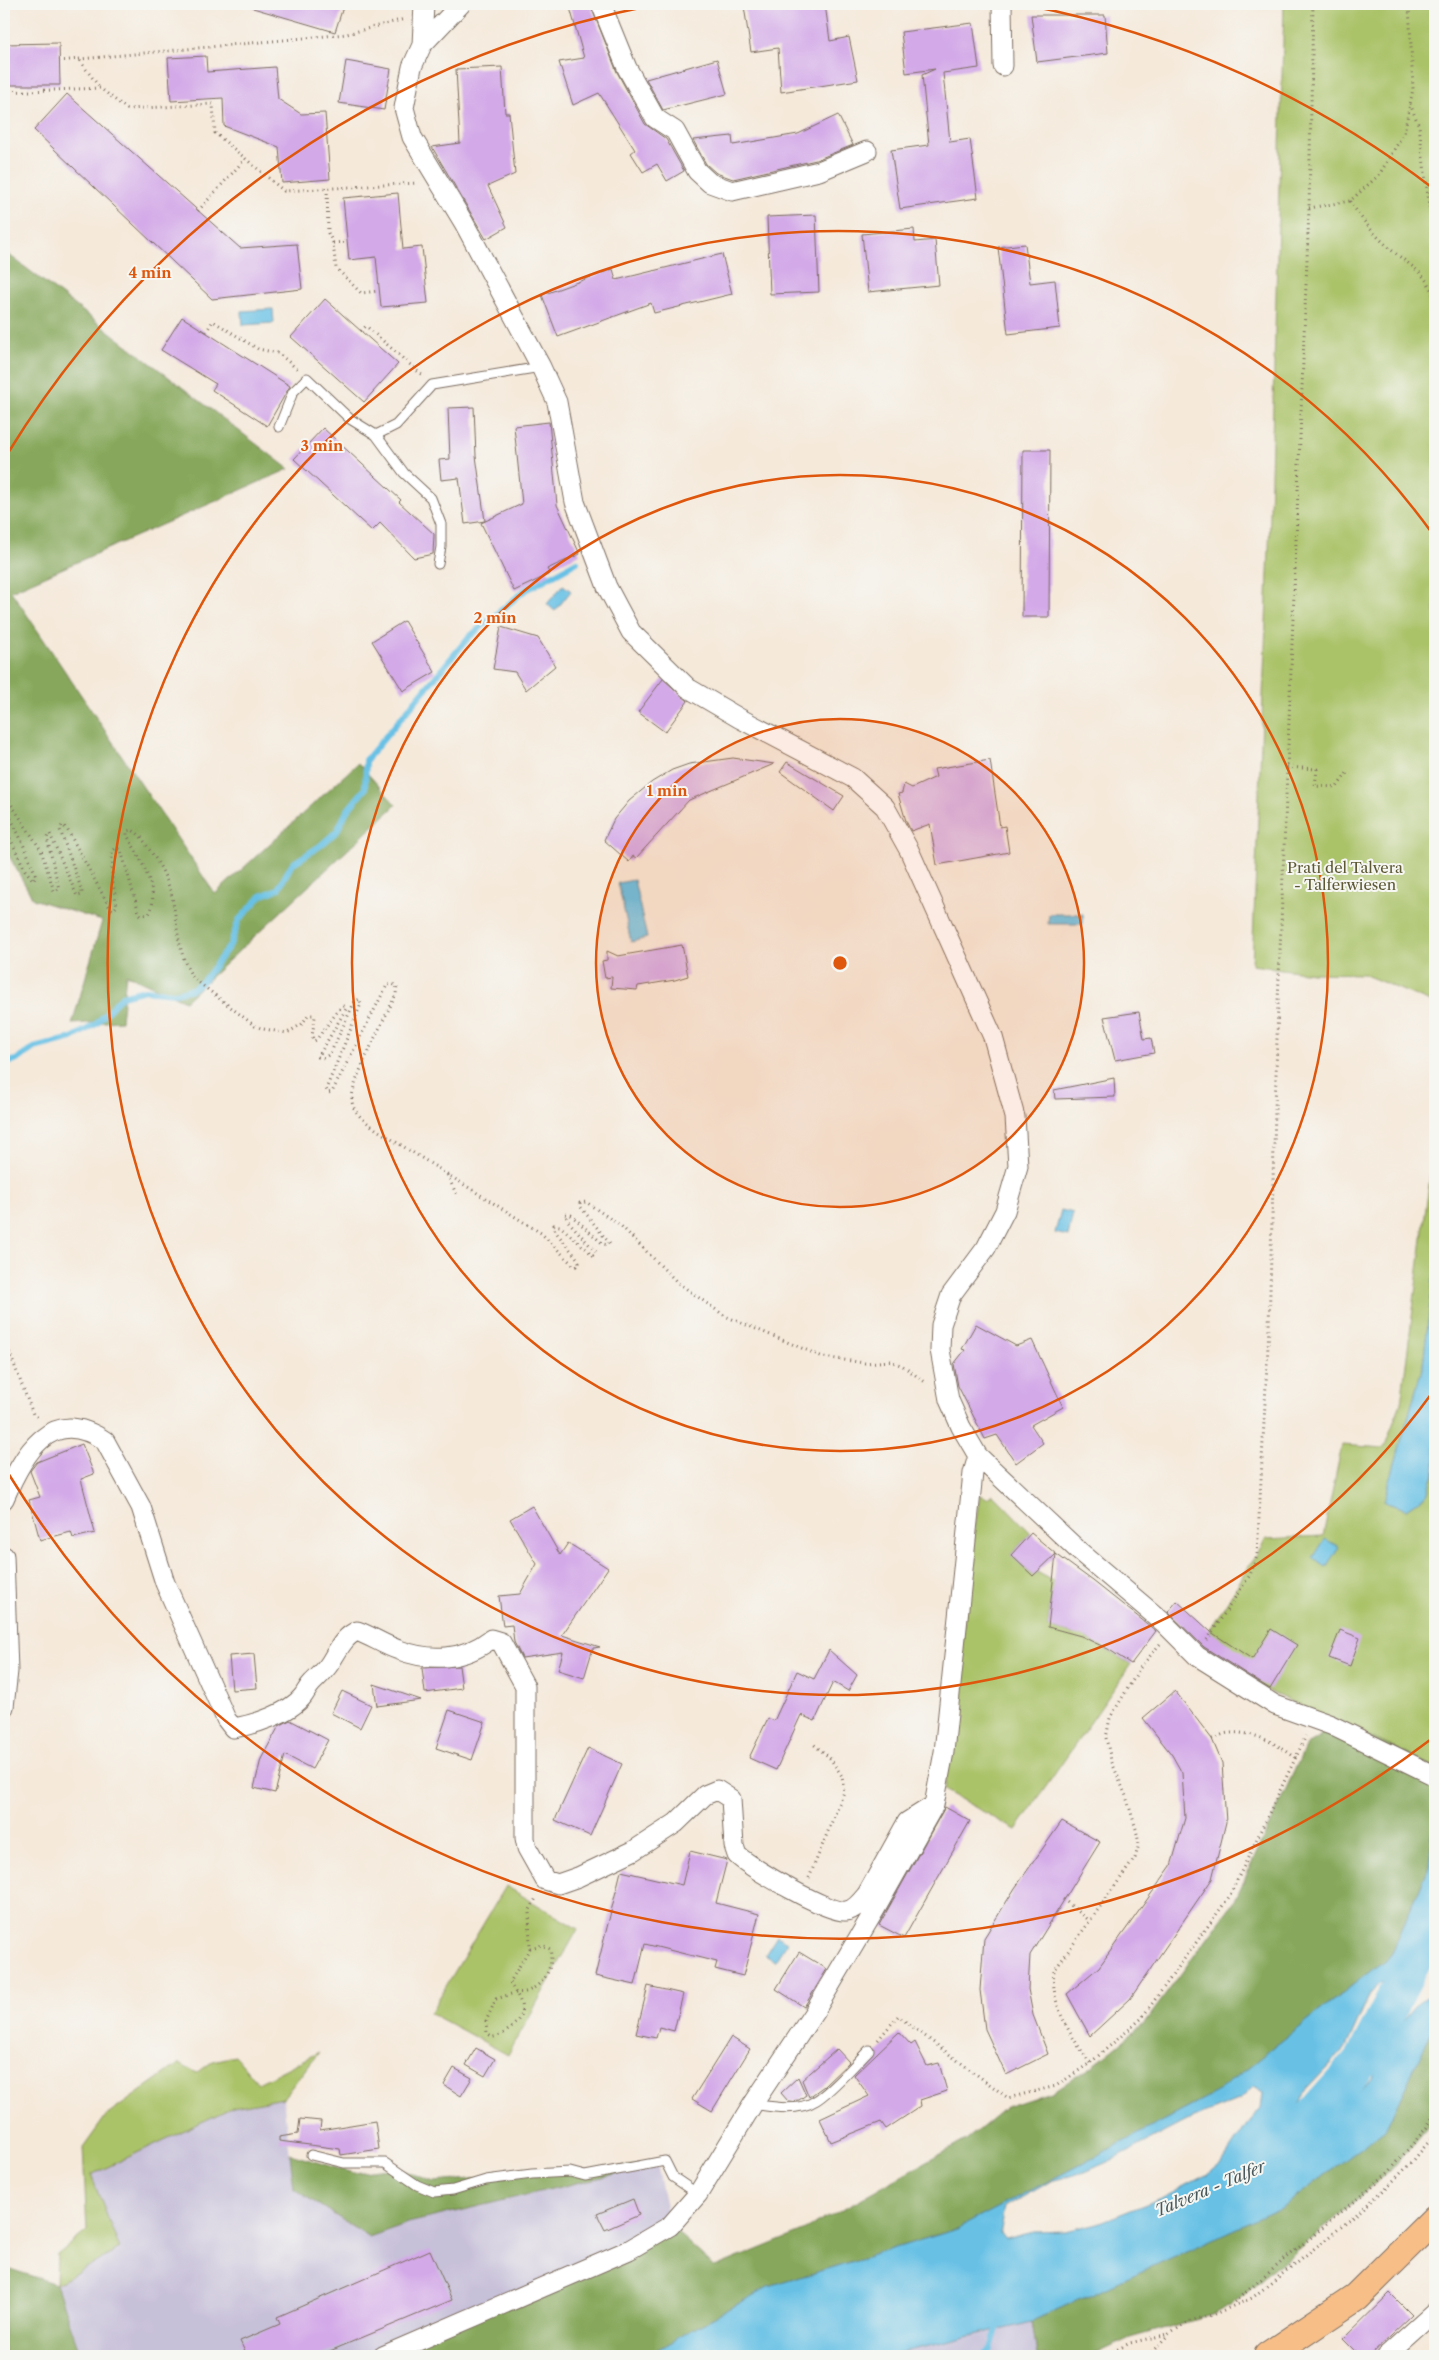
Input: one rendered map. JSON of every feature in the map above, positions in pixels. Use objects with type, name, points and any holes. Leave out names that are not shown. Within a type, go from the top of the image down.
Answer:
[{"type":"main road","points":[[1268,2356],[1356,2297],[1435,2219]]},
{"type":"street","points":[[461,4],[422,45],[412,67],[404,108],[412,137],[464,223],[541,367],[557,402],[575,502],[607,587],[631,632],[688,688],[739,718],[854,778],[885,807],[909,850],[993,1036],[1015,1118],[1018,1166],[1005,1211],[986,1248],[952,1295],[940,1325],[940,1350],[950,1400],[961,1427],[978,1456],[1079,1551],[1174,1632],[1197,1656],[1274,1705],[1322,1722],[1435,1776]]},
{"type":"street","points":[[601,4],[627,68],[654,118],[675,131],[697,171],[710,183],[732,191],[819,171],[867,151]]},
{"type":"street","points":[[1002,4],[1004,66]]},
{"type":"street","points":[[422,45],[424,8]]},
{"type":"street","points":[[4,1499],[28,1452],[48,1433],[70,1428],[95,1434],[104,1441],[141,1507],[165,1583],[226,1719],[233,1728],[252,1726],[266,1720],[302,1698],[309,1686],[326,1668],[351,1633],[357,1631],[399,1650],[413,1654],[441,1657],[461,1656],[476,1650],[491,1639],[500,1642],[525,1686],[525,1838],[527,1848],[545,1880],[548,1881],[558,1884],[633,1851],[676,1823],[705,1796],[717,1790],[731,1799],[734,1846],[737,1855],[831,1909],[847,1911],[858,1904],[880,1872],[907,1822],[934,1805]]},
{"type":"street","points":[[383,2356],[629,2250],[670,2226],[698,2194],[753,2104],[815,2011],[934,1805],[944,1752],[973,1473],[978,1456]]},
{"type":"street","points":[[4,1556],[8,1672],[4,1707]]},
{"type":"street","points":[[1386,2356],[1435,2312]]},
{"type":"lane","points":[[376,435],[396,425],[432,385],[541,367]]},
{"type":"lane","points":[[280,428],[293,392],[307,378],[350,419],[376,435],[404,473],[431,498],[441,524],[441,547],[438,564]]},
{"type":"lane","points":[[753,2104],[779,2108],[815,2102],[869,2050]]},
{"type":"lane","points":[[311,2155],[344,2163],[385,2163],[417,2185],[434,2192],[453,2190],[486,2180],[570,2172],[585,2176],[665,2161],[673,2177],[698,2194]]},
{"type":"path","points":[[1197,1656],[1250,1575],[1256,1556],[1269,1327],[1287,767],[1309,208],[1313,4]]},
{"type":"path","points":[[1309,208],[1350,202],[1379,175],[1404,133],[1413,88],[1409,4]]},
{"type":"path","points":[[59,62],[347,34],[382,27],[424,8]]},
{"type":"path","points":[[79,61],[100,88],[127,109],[213,104],[215,133],[284,191],[413,183],[437,178]]},
{"type":"path","points":[[4,92],[100,88]]},
{"type":"path","points":[[1410,103],[1419,126],[1435,251]]},
{"type":"path","points":[[198,211],[245,159]]},
{"type":"path","points":[[326,188],[328,233],[333,243],[336,268],[361,293],[379,291]]},
{"type":"path","points":[[1350,202],[1385,245],[1426,278],[1435,292],[1435,306]]},
{"type":"path","points":[[333,243],[347,242]]},
{"type":"path","points":[[206,332],[213,321],[258,349],[278,353],[307,378]]},
{"type":"path","points":[[361,331],[366,326],[432,385]]},
{"type":"path","points":[[1287,767],[1317,769],[1316,786],[1338,787],[1347,773]]},
{"type":"path","points":[[4,825],[25,870],[33,880],[36,876],[30,860],[4,803],[9,801],[41,850],[54,891],[59,889],[47,838],[50,834],[77,896],[82,895],[60,830],[60,827],[64,826],[110,908],[113,910],[117,906],[112,877],[112,852],[116,848],[121,850],[139,913],[145,915],[149,914],[152,906],[148,879],[141,859],[127,835],[128,831],[131,830],[138,833],[157,860],[168,884],[179,945],[187,968],[198,983],[240,1016],[264,1030],[291,1032],[308,1015],[313,1014],[315,1017],[312,1036],[314,1041],[318,1040],[341,1007],[344,1006],[346,1009],[318,1057],[324,1058],[330,1054],[355,1001],[360,999],[361,1004],[326,1089],[328,1093],[332,1092],[387,985],[397,986],[396,994],[356,1081],[352,1101],[357,1112],[377,1130],[541,1233],[573,1265],[577,1266],[579,1262],[555,1231],[554,1225],[560,1226],[593,1255],[596,1252],[568,1221],[565,1214],[571,1215],[603,1244],[608,1245],[580,1206],[580,1203],[584,1201],[621,1226],[678,1283],[725,1316],[822,1357],[866,1363],[890,1361],[903,1366],[926,1383]]},
{"type":"path","points":[[447,1174],[457,1195]]},
{"type":"path","points":[[4,1338],[33,1414],[45,1424],[48,1433]]},
{"type":"path","points":[[1090,2064],[1065,2027],[1052,1985],[1054,1971],[1135,1858],[1139,1844],[1126,1796],[1111,1760],[1106,1738],[1110,1718],[1140,1668],[1157,1647],[1174,1632]]},
{"type":"path","points":[[869,2050],[898,2016],[1008,2098],[1056,2086],[1090,2064],[1141,2019],[1229,1898],[1296,1758],[1322,1722]]},
{"type":"path","points":[[1212,1739],[1230,1733],[1258,1736],[1276,1744],[1296,1758]]},
{"type":"path","points":[[802,1894],[844,1792],[842,1776],[829,1758],[812,1743]]},
{"type":"path","points":[[530,1948],[542,1945],[550,1949],[552,1958],[550,1968],[545,1978],[530,1991],[516,1993],[496,1999],[486,2021],[487,2033],[493,2037],[504,2035],[514,2024],[521,2012],[522,2004],[516,1993],[510,1982],[530,1948],[529,1912],[533,1902],[548,1881]]},
{"type":"path","points":[[1063,1899],[1090,1921]]},
{"type":"path","points":[[1232,2304],[1389,2172],[1427,2127],[1435,2113]]},
{"type":"path","points":[[1148,2356],[1169,2334],[1192,2320],[1252,2298],[1350,2220],[1407,2167],[1435,2134]]},
{"type":"path","points":[[1104,2356],[1130,2343],[1169,2334]]},
{"type":"shaded area","points":[[283,2098],[294,2189],[369,2237],[408,2223],[657,2164],[670,2226],[383,2356],[81,2356],[56,2284],[120,2249],[91,2175],[233,2107]]},
{"type":"shaded area","points":[[1032,2321],[1037,2356],[884,2356],[930,2346]]},
{"type":"green space","name":"Prati del Talvera - Talferwiesen","points":[[1284,4],[1435,4],[1435,1004],[1363,974],[1312,973],[1252,965],[1269,549]]},
{"type":"green space","points":[[4,251],[289,469],[11,591],[215,894],[358,763],[396,805],[185,1001],[126,974],[121,1021],[72,1024],[102,921],[33,899],[4,847]]},
{"type":"green space","points":[[1435,1137],[1435,1265],[1423,1365],[1384,1502],[1406,1509],[1427,1495],[1435,1471],[1435,1767],[1272,1693],[1199,1647],[1266,1539],[1323,1536],[1342,1445],[1384,1448],[1401,1403]]},
{"type":"green space","points":[[993,1494],[1031,1533],[1011,1555],[1033,1576],[1037,1572],[1057,1583],[1052,1592],[1048,1627],[1073,1634],[1083,1616],[1094,1626],[1085,1638],[1131,1664],[1016,1830],[944,1790],[980,1495],[987,1498]]},
{"type":"green space","points":[[1329,1718],[1435,1767],[1435,1810],[1429,1866],[1391,1955],[1213,2095],[957,2229],[768,2287],[646,2356],[383,2356],[670,2226],[715,2267],[803,2231],[966,2140],[1006,2107],[1054,2091],[1092,2066],[1144,2024],[1235,1900],[1306,1745],[1319,1738]]},
{"type":"green space","points":[[506,1886],[578,1929],[508,2055],[430,2013]]},
{"type":"green space","points":[[1435,2025],[1435,2113],[1427,2127],[1389,2172],[1232,2305],[1212,2315],[1130,2338],[1096,2354],[1084,2356],[1037,2356],[1032,2321],[1283,2207],[1385,2130]]},
{"type":"green space","points":[[319,2052],[283,2098],[233,2107],[91,2175],[120,2249],[56,2284],[57,2255],[87,2231],[83,2148],[106,2116],[180,2063],[197,2073],[213,2061],[235,2056],[258,2083]]},
{"type":"green space","points":[[290,2154],[353,2173],[398,2168],[434,2182],[657,2164],[408,2223],[369,2237],[294,2189]]},
{"type":"green space","points":[[4,2267],[56,2284],[81,2356],[4,2356]]},
{"type":"water","points":[[273,309],[274,323],[243,325],[242,311]]},
{"type":"water","points":[[563,585],[571,591],[555,611],[547,604]]},
{"type":"water","points":[[634,880],[647,938],[631,942],[618,883]]},
{"type":"water","points":[[1049,914],[1083,914],[1083,924],[1048,924]]},
{"type":"water","points":[[1061,1210],[1073,1213],[1068,1236],[1055,1233]]},
{"type":"water","points":[[1435,1265],[1435,1471],[1427,1495],[1406,1509],[1384,1502],[1423,1365]]},
{"type":"water","points":[[1325,1539],[1339,1547],[1326,1567],[1313,1558]]},
{"type":"water","points":[[1435,1810],[1435,1923],[1416,1948],[1370,1994],[1345,2049],[1303,2093],[1299,2106],[1301,2110],[1322,2114],[1330,2111],[1345,2103],[1373,2078],[1384,2043],[1415,2006],[1429,1996],[1435,1980],[1435,2025],[1385,2130],[1283,2207],[1032,2321],[930,2346],[884,2356],[646,2356],[768,2287],[957,2229],[1213,2095],[1391,1955],[1429,1867]],"holes":[[[1253,2087],[1263,2093],[1261,2108],[1250,2120],[1223,2161],[1206,2175],[1164,2197],[1098,2223],[1065,2231],[1034,2232],[1005,2239],[1000,2235],[1005,2208],[1051,2181],[1085,2172],[1114,2159],[1191,2119],[1241,2099]]]},
{"type":"water","points":[[777,1936],[787,1942],[775,1961],[765,1955]]},
{"type":"building","points":[[253,4],[344,4],[335,32],[253,8]]},
{"type":"building","points":[[569,4],[590,4],[617,72],[645,124],[666,139],[684,171],[667,181],[657,164],[643,172],[631,153],[635,150],[599,93],[573,105],[559,62],[584,58]]},
{"type":"building","points":[[757,4],[825,4],[830,41],[849,37],[858,80],[781,92],[778,48],[751,52],[744,6]]},
{"type":"building","points":[[1031,15],[1105,15],[1108,53],[1037,62]]},
{"type":"building","points":[[973,23],[979,68],[943,73],[950,142],[970,139],[978,198],[900,209],[891,150],[929,145],[922,75],[935,69],[906,73],[901,32]]},
{"type":"building","points":[[59,43],[60,85],[4,85],[4,44]]},
{"type":"building","points":[[206,56],[207,72],[275,67],[278,99],[301,114],[325,113],[330,179],[282,183],[279,147],[224,126],[223,98],[171,101],[168,58]]},
{"type":"building","points":[[717,59],[727,94],[663,110],[646,79]]},
{"type":"building","points":[[346,61],[391,69],[384,110],[339,103]]},
{"type":"building","points":[[502,67],[505,113],[509,113],[515,174],[488,186],[507,227],[486,239],[432,147],[460,143],[456,69]]},
{"type":"building","points":[[67,94],[240,248],[297,244],[302,289],[212,299],[34,130]]},
{"type":"building","points":[[838,115],[853,145],[816,160],[733,179],[716,173],[706,164],[693,140],[732,136],[733,145],[798,134]]},
{"type":"building","points":[[398,193],[403,249],[422,247],[428,303],[381,307],[376,257],[349,260],[343,198]]},
{"type":"building","points":[[816,215],[819,292],[770,294],[767,217]]},
{"type":"building","points":[[914,229],[915,242],[935,240],[939,285],[868,292],[862,234]]},
{"type":"building","points":[[1025,244],[1030,283],[1055,280],[1060,328],[1008,334],[998,247]]},
{"type":"building","points":[[722,254],[732,294],[654,313],[651,303],[558,337],[542,295],[613,269],[616,280]]},
{"type":"building","points":[[325,299],[398,364],[364,402],[291,337]]},
{"type":"building","points":[[182,317],[290,386],[267,426],[212,390],[216,384],[161,350]]},
{"type":"building","points":[[474,407],[476,456],[485,521],[465,524],[459,478],[441,480],[439,460],[450,459],[448,408]]},
{"type":"building","points":[[549,422],[557,505],[580,554],[547,569],[550,574],[514,591],[481,523],[522,504],[514,426]]},
{"type":"building","points":[[323,428],[401,500],[399,502],[434,534],[433,554],[414,558],[380,523],[372,531],[294,459]]},
{"type":"building","points":[[1023,450],[1050,450],[1049,617],[1022,617]]},
{"type":"building","points":[[404,621],[435,672],[403,691],[372,641]]},
{"type":"building","points":[[501,627],[538,638],[555,666],[526,690],[515,672],[493,669]]},
{"type":"building","points":[[663,679],[688,701],[665,732],[638,712]]},
{"type":"building","points":[[733,758],[774,764],[689,800],[636,858],[633,856],[629,862],[604,840],[614,819],[629,801],[652,782],[672,770],[689,764]]},
{"type":"building","points":[[990,760],[1000,827],[1005,826],[1009,852],[937,865],[930,824],[911,831],[898,794],[902,793],[904,784],[912,788],[936,777],[934,769]]},
{"type":"building","points":[[787,762],[844,796],[834,811],[780,772]]},
{"type":"building","points":[[682,945],[688,976],[638,986],[637,990],[611,988],[612,977],[605,978],[602,961],[607,960],[607,951],[618,956]]},
{"type":"building","points":[[1139,1012],[1144,1039],[1151,1038],[1154,1053],[1115,1060],[1104,1017]]},
{"type":"building","points":[[1114,1078],[1115,1097],[1055,1099],[1054,1090]]},
{"type":"building","points":[[976,1324],[1016,1346],[1032,1340],[1063,1407],[1031,1425],[1043,1443],[1016,1463],[997,1435],[985,1439],[958,1386],[954,1364],[965,1350],[962,1349]]},
{"type":"building","points":[[82,1444],[94,1474],[81,1479],[95,1533],[73,1538],[71,1532],[40,1540],[29,1500],[40,1497],[30,1471],[37,1462]]},
{"type":"building","points":[[532,1506],[560,1555],[568,1543],[608,1568],[562,1635],[600,1647],[593,1648],[584,1678],[558,1670],[563,1652],[522,1658],[514,1642],[512,1625],[503,1626],[499,1596],[520,1594],[537,1564],[510,1519]]},
{"type":"building","points":[[1031,1533],[1056,1554],[1033,1576],[1011,1555]]},
{"type":"building","points":[[1056,1554],[1156,1631],[1131,1664],[1108,1649],[1081,1636],[1048,1627]]},
{"type":"building","points":[[1177,1601],[1211,1632],[1252,1659],[1271,1629],[1297,1645],[1270,1689],[1204,1647],[1168,1612]]},
{"type":"building","points":[[1340,1630],[1360,1638],[1350,1666],[1329,1658]]},
{"type":"building","points":[[829,1650],[857,1675],[848,1691],[833,1682],[815,1721],[801,1715],[776,1770],[749,1758],[768,1718],[774,1721],[797,1671],[814,1679]]},
{"type":"building","points":[[254,1654],[257,1688],[232,1690],[229,1656]]},
{"type":"building","points":[[459,1666],[462,1688],[425,1693],[422,1668]]},
{"type":"building","points":[[374,1684],[421,1700],[377,1706]]},
{"type":"building","points":[[342,1691],[371,1705],[360,1728],[331,1713]]},
{"type":"building","points":[[1175,1691],[1212,1739],[1222,1763],[1226,1822],[1212,1879],[1130,1999],[1090,2036],[1067,1994],[1099,1967],[1171,1866],[1185,1818],[1182,1773],[1172,1755],[1143,1718]]},
{"type":"building","points":[[449,1710],[485,1722],[472,1760],[436,1748]]},
{"type":"building","points":[[290,1720],[328,1740],[312,1769],[285,1755],[275,1793],[254,1788],[261,1759],[279,1726]]},
{"type":"building","points":[[588,1748],[622,1764],[590,1836],[555,1820]]},
{"type":"building","points":[[945,1807],[970,1821],[904,1938],[879,1925]]},
{"type":"building","points":[[1062,1821],[1100,1842],[1030,1955],[1028,1989],[1033,2015],[1048,2054],[1006,2075],[985,2029],[980,1990],[984,1938],[1015,1888]]},
{"type":"building","points":[[690,1851],[727,1860],[716,1903],[759,1914],[743,1976],[715,1969],[717,1962],[645,1944],[635,1985],[595,1976],[621,1871],[682,1885]]},
{"type":"building","points":[[799,1952],[827,1969],[804,2007],[776,1989]]},
{"type":"building","points":[[648,1986],[683,1994],[674,2031],[659,2027],[656,2038],[636,2034]]},
{"type":"building","points":[[899,2032],[911,2045],[915,2042],[927,2066],[939,2063],[947,2091],[920,2100],[921,2106],[886,2129],[881,2122],[831,2142],[820,2119],[869,2096],[854,2075]]},
{"type":"building","points":[[731,2037],[750,2049],[712,2111],[692,2099]]},
{"type":"building","points":[[476,2048],[495,2059],[485,2076],[466,2065]]},
{"type":"building","points":[[837,2049],[849,2062],[824,2086],[809,2097],[802,2080]]},
{"type":"building","points":[[454,2068],[472,2078],[461,2096],[444,2085]]},
{"type":"building","points":[[798,2077],[806,2095],[799,2100],[788,2101],[781,2093]]},
{"type":"building","points":[[300,2119],[321,2121],[320,2130],[375,2121],[379,2149],[341,2155],[340,2149],[279,2141],[279,2137],[298,2134]]},
{"type":"building","points":[[633,2199],[639,2215],[605,2230],[597,2214]]},
{"type":"building","points":[[430,2250],[452,2300],[318,2356],[247,2356],[240,2341],[280,2324],[277,2317]]},
{"type":"building","points":[[1390,2293],[1412,2315],[1369,2356],[1360,2356],[1343,2339]]},
{"type":"waterway","points":[[4,1064],[18,1059],[34,1048],[72,1038],[96,1024],[122,996],[145,990],[175,993],[192,989],[203,981],[230,945],[239,920],[261,896],[278,889],[292,864],[320,846],[337,831],[347,811],[365,789],[366,760],[468,638],[524,591],[577,562]]},
{"type":"waterway","name":"Talvera - Talfer","points":[[1282,2150],[1362,2061],[1435,1919]]},
{"type":"waterway","points":[[983,2356],[991,2349],[999,2322]]}]
